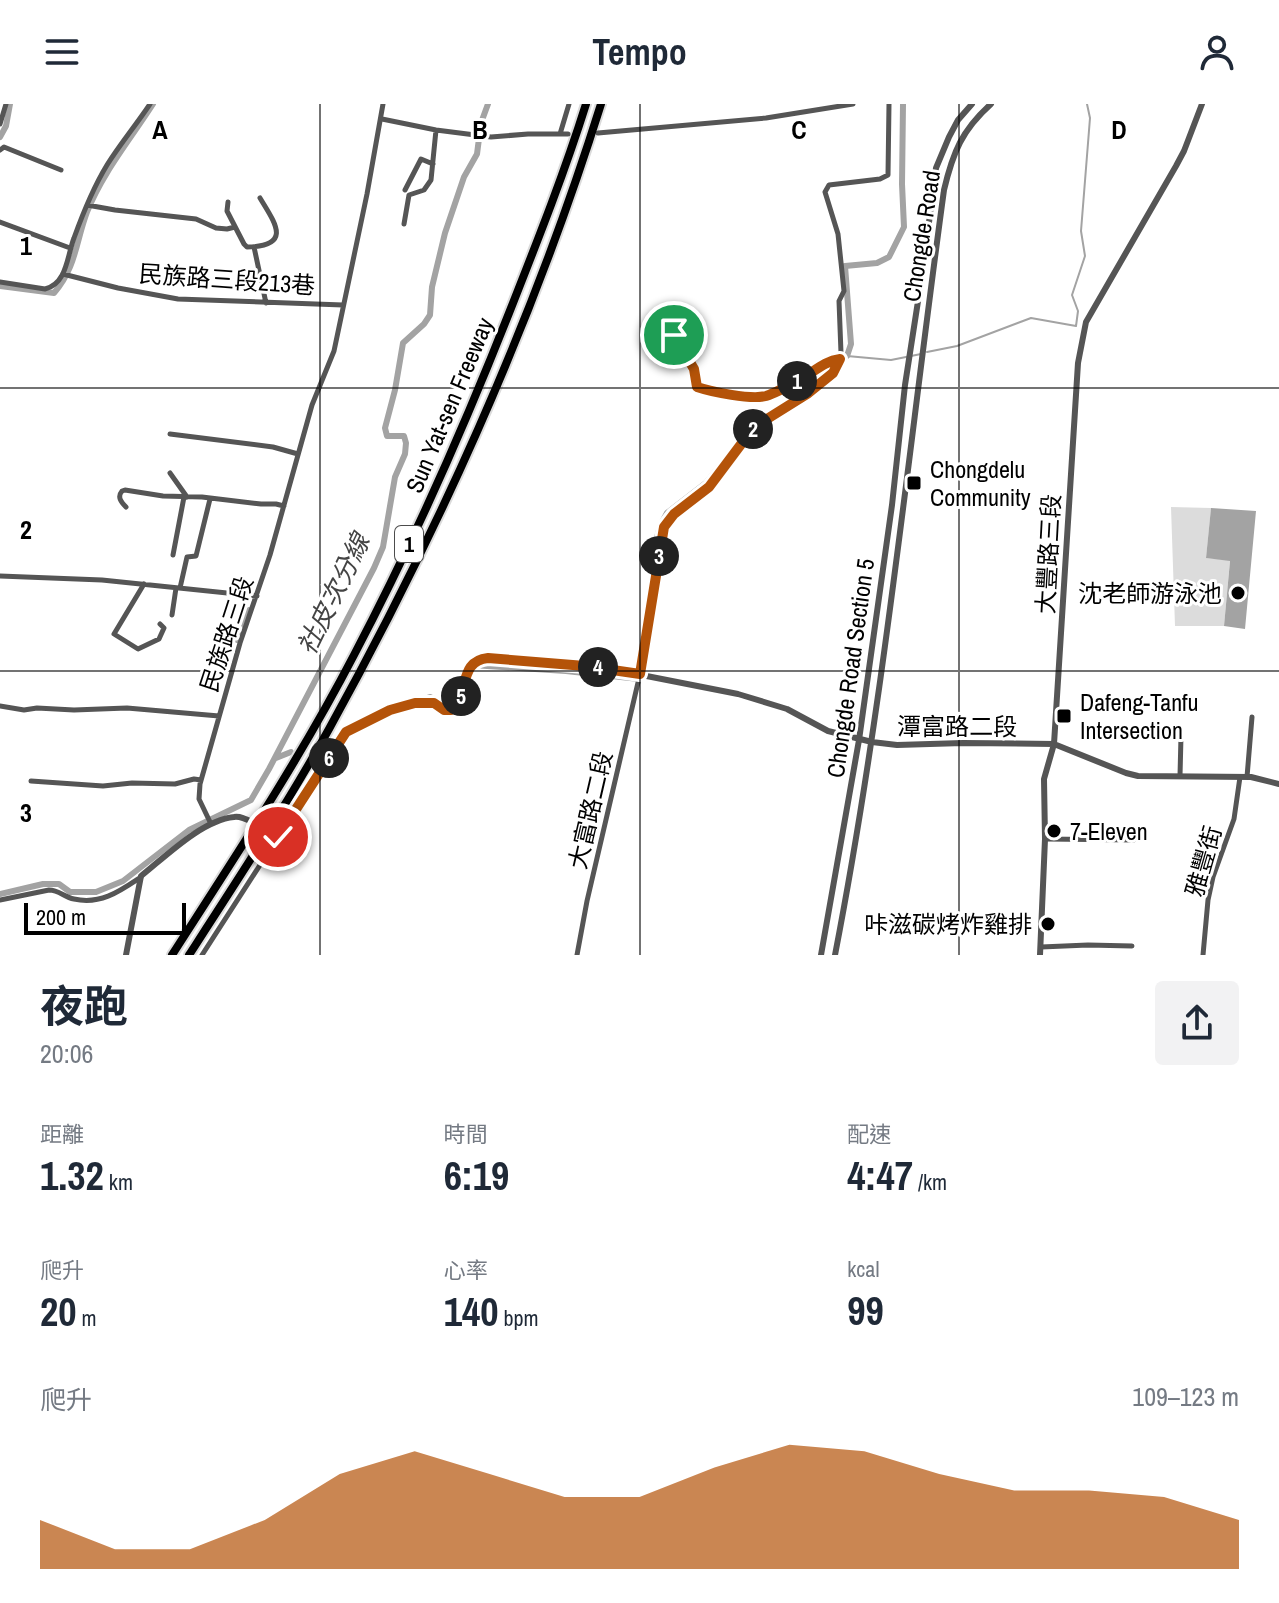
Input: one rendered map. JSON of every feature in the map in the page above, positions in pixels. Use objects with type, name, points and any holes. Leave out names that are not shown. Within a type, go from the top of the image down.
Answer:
[{"type":"highway","name":"Sun Yat-sen Freeway","points":[[172,955],[290,768],[354,657],[382,601],[437,486],[484,375],[538,241],[586,104]]},
{"type":"highway","name":"Sun Yat-sen Freeway","points":[[189,955],[328,731],[432,528],[519,333],[601,104]]},
{"type":"street","points":[[0,124],[6,104]]},
{"type":"street","points":[[0,282],[50,288],[63,274],[87,205],[106,166],[150,104]]},
{"type":"street","name":"民族路三段","points":[[209,821],[198,794],[201,780],[312,405],[332,359],[383,104]]},
{"type":"street","points":[[560,134],[569,104]]},
{"type":"street","points":[[598,133],[766,118],[853,104]]},
{"type":"street","points":[[674,335],[694,369],[697,387],[749,396],[763,397],[800,380],[829,360],[840,359],[839,301],[844,291],[838,234],[825,192],[829,185],[880,179],[888,175],[889,104]]},
{"type":"street","name":"Chongde Road","points":[[905,385],[936,168],[958,120],[972,104]]},
{"type":"street","name":"Chongde Road","points":[[917,386],[944,190],[952,158],[966,130],[991,104]]},
{"type":"street","name":"大豐路三段","points":[[1040,951],[1044,779],[1054,744],[1081,341],[1086,322],[1184,151],[1202,104]]},
{"type":"street","points":[[382,119],[491,137],[568,134]]},
{"type":"street","points":[[404,224],[409,195],[424,190],[431,180],[436,130]]},
{"type":"street","points":[[1,148],[61,170]]},
{"type":"street","points":[[405,190],[421,159],[433,164]]},
{"type":"street","points":[[228,202],[227,211],[244,244],[254,247],[269,243],[276,239],[277,234],[260,198]]},
{"type":"street","points":[[87,205],[196,219],[216,228],[235,227]]},
{"type":"street","points":[[0,222],[70,248]]},
{"type":"street","points":[[254,247],[266,303]]},
{"type":"street","name":"民族路三段213巷","points":[[63,274],[178,299],[343,305]]},
{"type":"street","name":"大富路二段","points":[[577,955],[640,674],[664,527],[674,514],[709,487],[754,427],[807,394],[833,373],[840,359]]},
{"type":"street","name":"Chongde Road Section 5","points":[[821,955],[859,740],[892,505],[905,385]]},
{"type":"street","name":"Chongde Road Section 5","points":[[835,955],[872,742],[917,386]]},
{"type":"street","points":[[170,434],[273,447],[298,454]]},
{"type":"street","points":[[170,473],[186,497],[173,555]]},
{"type":"street","points":[[126,507],[120,497],[125,490],[284,506]]},
{"type":"street","points":[[172,615],[187,557],[196,556],[210,499]]},
{"type":"street","points":[[0,576],[102,580],[257,596]]},
{"type":"street","points":[[144,584],[114,634],[138,649],[159,639],[164,628],[160,624]]},
{"type":"street","name":"潭富路二段","points":[[278,837],[346,732],[390,710],[415,703],[434,703],[444,710],[451,710],[458,704],[472,663],[488,658],[570,664],[640,674],[738,694],[787,709],[828,731],[859,740],[897,745],[1054,744],[1138,776],[1243,777],[1279,784]]},
{"type":"street","points":[[0,706],[24,710],[127,708],[219,716]]},
{"type":"street","name":"雅豐街","points":[[1203,955],[1208,900],[1234,819],[1252,717]]},
{"type":"street","points":[[1180,776],[1181,736]]},
{"type":"street","points":[[31,781],[103,786],[175,784],[201,780]]},
{"type":"street","points":[[0,900],[49,890],[77,900],[103,899],[141,876],[209,821],[242,817],[252,822]]},
{"type":"street","points":[[202,955],[278,837]]},
{"type":"street","points":[[1045,839],[1134,840]]},
{"type":"street","points":[[126,955],[141,876]]},
{"type":"street","points":[[1040,951],[1088,945],[1132,946]]},
{"type":"shaded area","points":[[1171,507],[1211,508],[1206,558],[1230,560],[1224,626],[1175,626]]},
{"type":"shaded area","name":"沈老師游泳池","points":[[1211,508],[1256,511],[1245,629],[1224,626],[1230,561],[1206,558]]},
{"type":"waterway","points":[[0,137],[6,126],[10,104]]},
{"type":"waterway","points":[[0,286],[54,293],[67,274],[87,212],[101,183],[153,104]]},
{"type":"waterway","name":"社皮次分線","points":[[0,894],[43,884],[59,884],[70,892],[96,892],[123,881],[189,830],[251,800],[383,547],[395,477],[405,454],[404,436],[387,436],[385,428],[403,343],[430,315],[432,287],[445,233],[464,177],[477,154],[481,123],[488,104]]},
{"type":"waterway","points":[[655,573],[655,545],[667,513],[706,483],[752,424],[785,406],[830,366],[847,356],[851,344],[845,266],[877,263],[889,257],[904,227],[903,104]]},
{"type":"waterway","points":[[927,352],[957,346],[1031,318],[1076,326],[1078,311],[1072,295],[1085,256],[1081,231],[1090,118],[1087,104]]},
{"type":"waterway","points":[[847,356],[891,360],[921,354]]},
{"type":"waterway","points":[[237,640],[249,610]]},
{"type":"waterway","points":[[469,670],[472,665],[639,679],[640,675]]},
{"type":"waterway","points":[[414,702],[430,697],[451,706],[464,679]]},
{"type":"waterway","points":[[276,758],[291,752]]},
{"type":"tunnel","points":[[254,823],[278,837]]},
{"type":"place","name":"Chongdelu Community","points":[[914,483]]},
{"type":"place","name":"沈老師游泳池","points":[[1238,593]]},
{"type":"place","name":"Dafeng-Tanfu Intersection","points":[[1064,716]]},
{"type":"place","name":"7-Eleven","points":[[1054,831]]},
{"type":"place","name":"咔滋碳烤炸雞排","points":[[1048,924]]},
{"type":"route","points":[[278,837],[346,732],[390,710],[415,703],[434,703],[444,710],[451,710],[458,704],[472,663],[478,659],[555,663],[640,674],[664,527],[674,514],[709,487],[754,427],[807,394],[833,373],[840,359],[829,360],[800,380],[763,397],[749,396],[697,387],[694,369],[674,335]]}]
